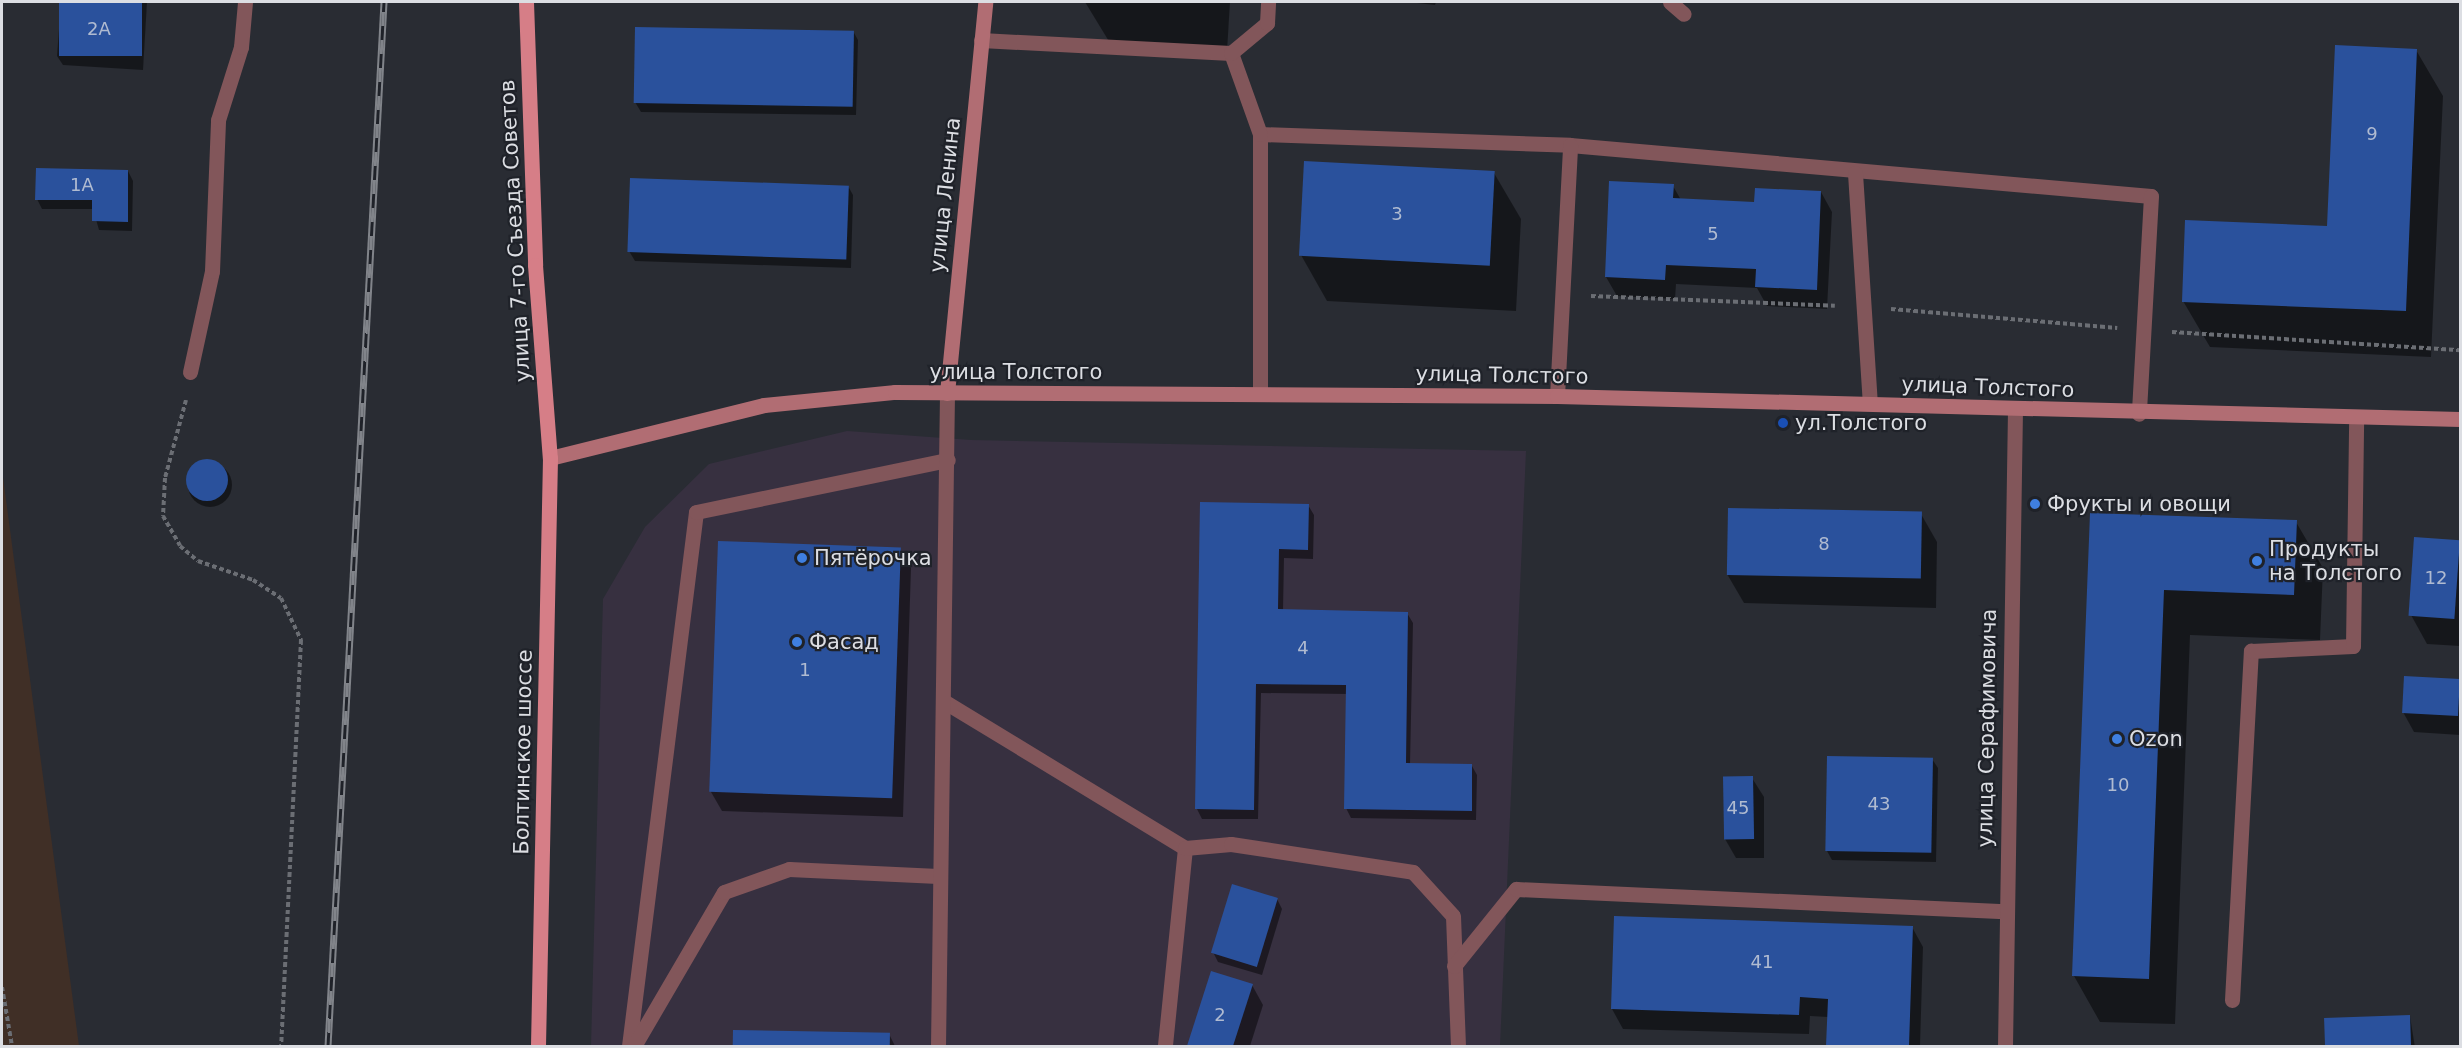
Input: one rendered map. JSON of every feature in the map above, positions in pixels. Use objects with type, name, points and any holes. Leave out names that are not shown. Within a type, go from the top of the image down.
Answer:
[{"type":"main road","name":"улица 7-го Съезда Советов","points":[[526,2],[536,265],[550,458]]},
{"type":"main road","name":"Болтинское шоссе","points":[[538,1047],[550,458]]},
{"type":"street","points":[[190,372],[212,271],[218,120],[241,47],[245,2]]},
{"type":"street","name":"улица Ленина","points":[[947,393],[985,2]]},
{"type":"street","points":[[981,40],[1231,53],[1267,23],[1268,2]]},
{"type":"street","points":[[1670,2],[1684,14]]},
{"type":"street","points":[[1231,53],[1260,134],[1260,393]]},
{"type":"street","points":[[1260,134],[1570,145],[1855,173],[2151,196],[2139,414]]},
{"type":"street","points":[[1557,396],[1570,145]]},
{"type":"street","points":[[1855,173],[1870,403]]},
{"type":"street","points":[[938,1047],[938,876],[945,702],[947,393]]},
{"type":"street","name":"улица Толстого","points":[[550,458],[764,405],[831,396],[947,393],[1557,396],[1870,403],[2015,411],[2356,420],[2460,419]]},
{"type":"street","name":"улица Серафимовича","points":[[2005,1047],[2005,912],[2015,411]]},
{"type":"street","points":[[2232,1000],[2251,651],[2353,646],[2356,420]]},
{"type":"street","points":[[629,1047],[696,512],[948,460]]},
{"type":"street","points":[[945,702],[1185,848],[1231,844],[1413,872],[1453,916],[1458,1047]]},
{"type":"street","points":[[1165,1047],[1185,848]]},
{"type":"street","points":[[634,1047],[724,892],[789,868],[938,876]]},
{"type":"street","points":[[1454,966],[1515,889],[2005,912]]},
{"type":"path","points":[[1563,295],[1864,307],[2142,330],[2460,350]]},
{"type":"path","points":[[190,372],[165,478],[163,516],[180,546],[198,561],[253,580],[281,598],[301,640],[281,1047]]},
{"type":"path","points":[[2,987],[12,1047]]},
{"type":"shaded area","points":[[847,431],[971,440],[1526,451],[1500,1046],[591,1046],[603,599],[645,527],[709,464]]},
{"type":"shaded area","points":[[2,470],[79,1046],[2,1046]]},
{"type":"building","points":[[59,2],[142,2],[142,56],[59,56]]},
{"type":"building","points":[[635,27],[854,31],[853,107],[634,103]]},
{"type":"building","points":[[2335,45],[2417,49],[2406,311],[2182,302],[2185,220],[2327,226]]},
{"type":"building","points":[[1304,161],[1495,171],[1490,266],[1299,256]]},
{"type":"building","points":[[36,168],[128,170],[128,222],[92,221],[92,200],[35,200]]},
{"type":"building","points":[[630,178],[849,186],[846,260],[627,252]]},
{"type":"building","points":[[1609,181],[1674,184],[1673,198],[1754,202],[1755,188],[1821,191],[1817,290],[1755,287],[1756,269],[1666,265],[1665,280],[1605,277]]},
{"type":"building","points":[[207,459],[222,465],[228,480],[222,495],[207,501],[192,495],[186,480],[192,465]]},
{"type":"building","points":[[1200,502],[1309,504],[1308,550],[1279,549],[1278,609],[1408,612],[1406,763],[1472,764],[1472,811],[1344,809],[1346,685],[1256,684],[1254,810],[1195,809]]},
{"type":"building","points":[[1728,508],[1922,511],[1921,578],[1727,575]]},
{"type":"building","points":[[2090,513],[2297,520],[2294,595],[2164,590],[2149,979],[2072,976]]},
{"type":"building","points":[[2414,537],[2460,540],[2454,619],[2408,616]]},
{"type":"building","points":[[718,541],[901,547],[892,798],[709,792]]},
{"type":"building","points":[[2404,676],[2460,679],[2458,716],[2402,713]]},
{"type":"building","points":[[1827,756],[1933,758],[1931,853],[1825,851]]},
{"type":"building","points":[[1753,776],[1754,839],[1724,840],[1723,777]]},
{"type":"building","points":[[1232,884],[1278,898],[1257,967],[1211,953]]},
{"type":"building","points":[[1614,916],[1913,926],[1909,1046],[1826,1046],[1828,999],[1800,997],[1799,1015],[1611,1009]]},
{"type":"building","points":[[1211,971],[1253,984],[1233,1046],[1187,1046]]},
{"type":"building","points":[[2410,1015],[2411,1046],[2325,1046],[2324,1018]]},
{"type":"building","points":[[733,1030],[890,1033],[890,1046],[733,1046]]},
{"type":"railway","points":[[328,1046],[384,2]]},
{"type":"place","name":"ул.Толстого","points":[[1783,423]]},
{"type":"place","name":"Фрукты и овощи","points":[[2035,504]]},
{"type":"place","name":"Пятёрочка","points":[[802,558]]},
{"type":"place","name":"Продукты на Толстого","points":[[2257,561]]},
{"type":"place","name":"Фасад","points":[[797,642]]},
{"type":"place","name":"Ozon","points":[[2117,739]]}]
